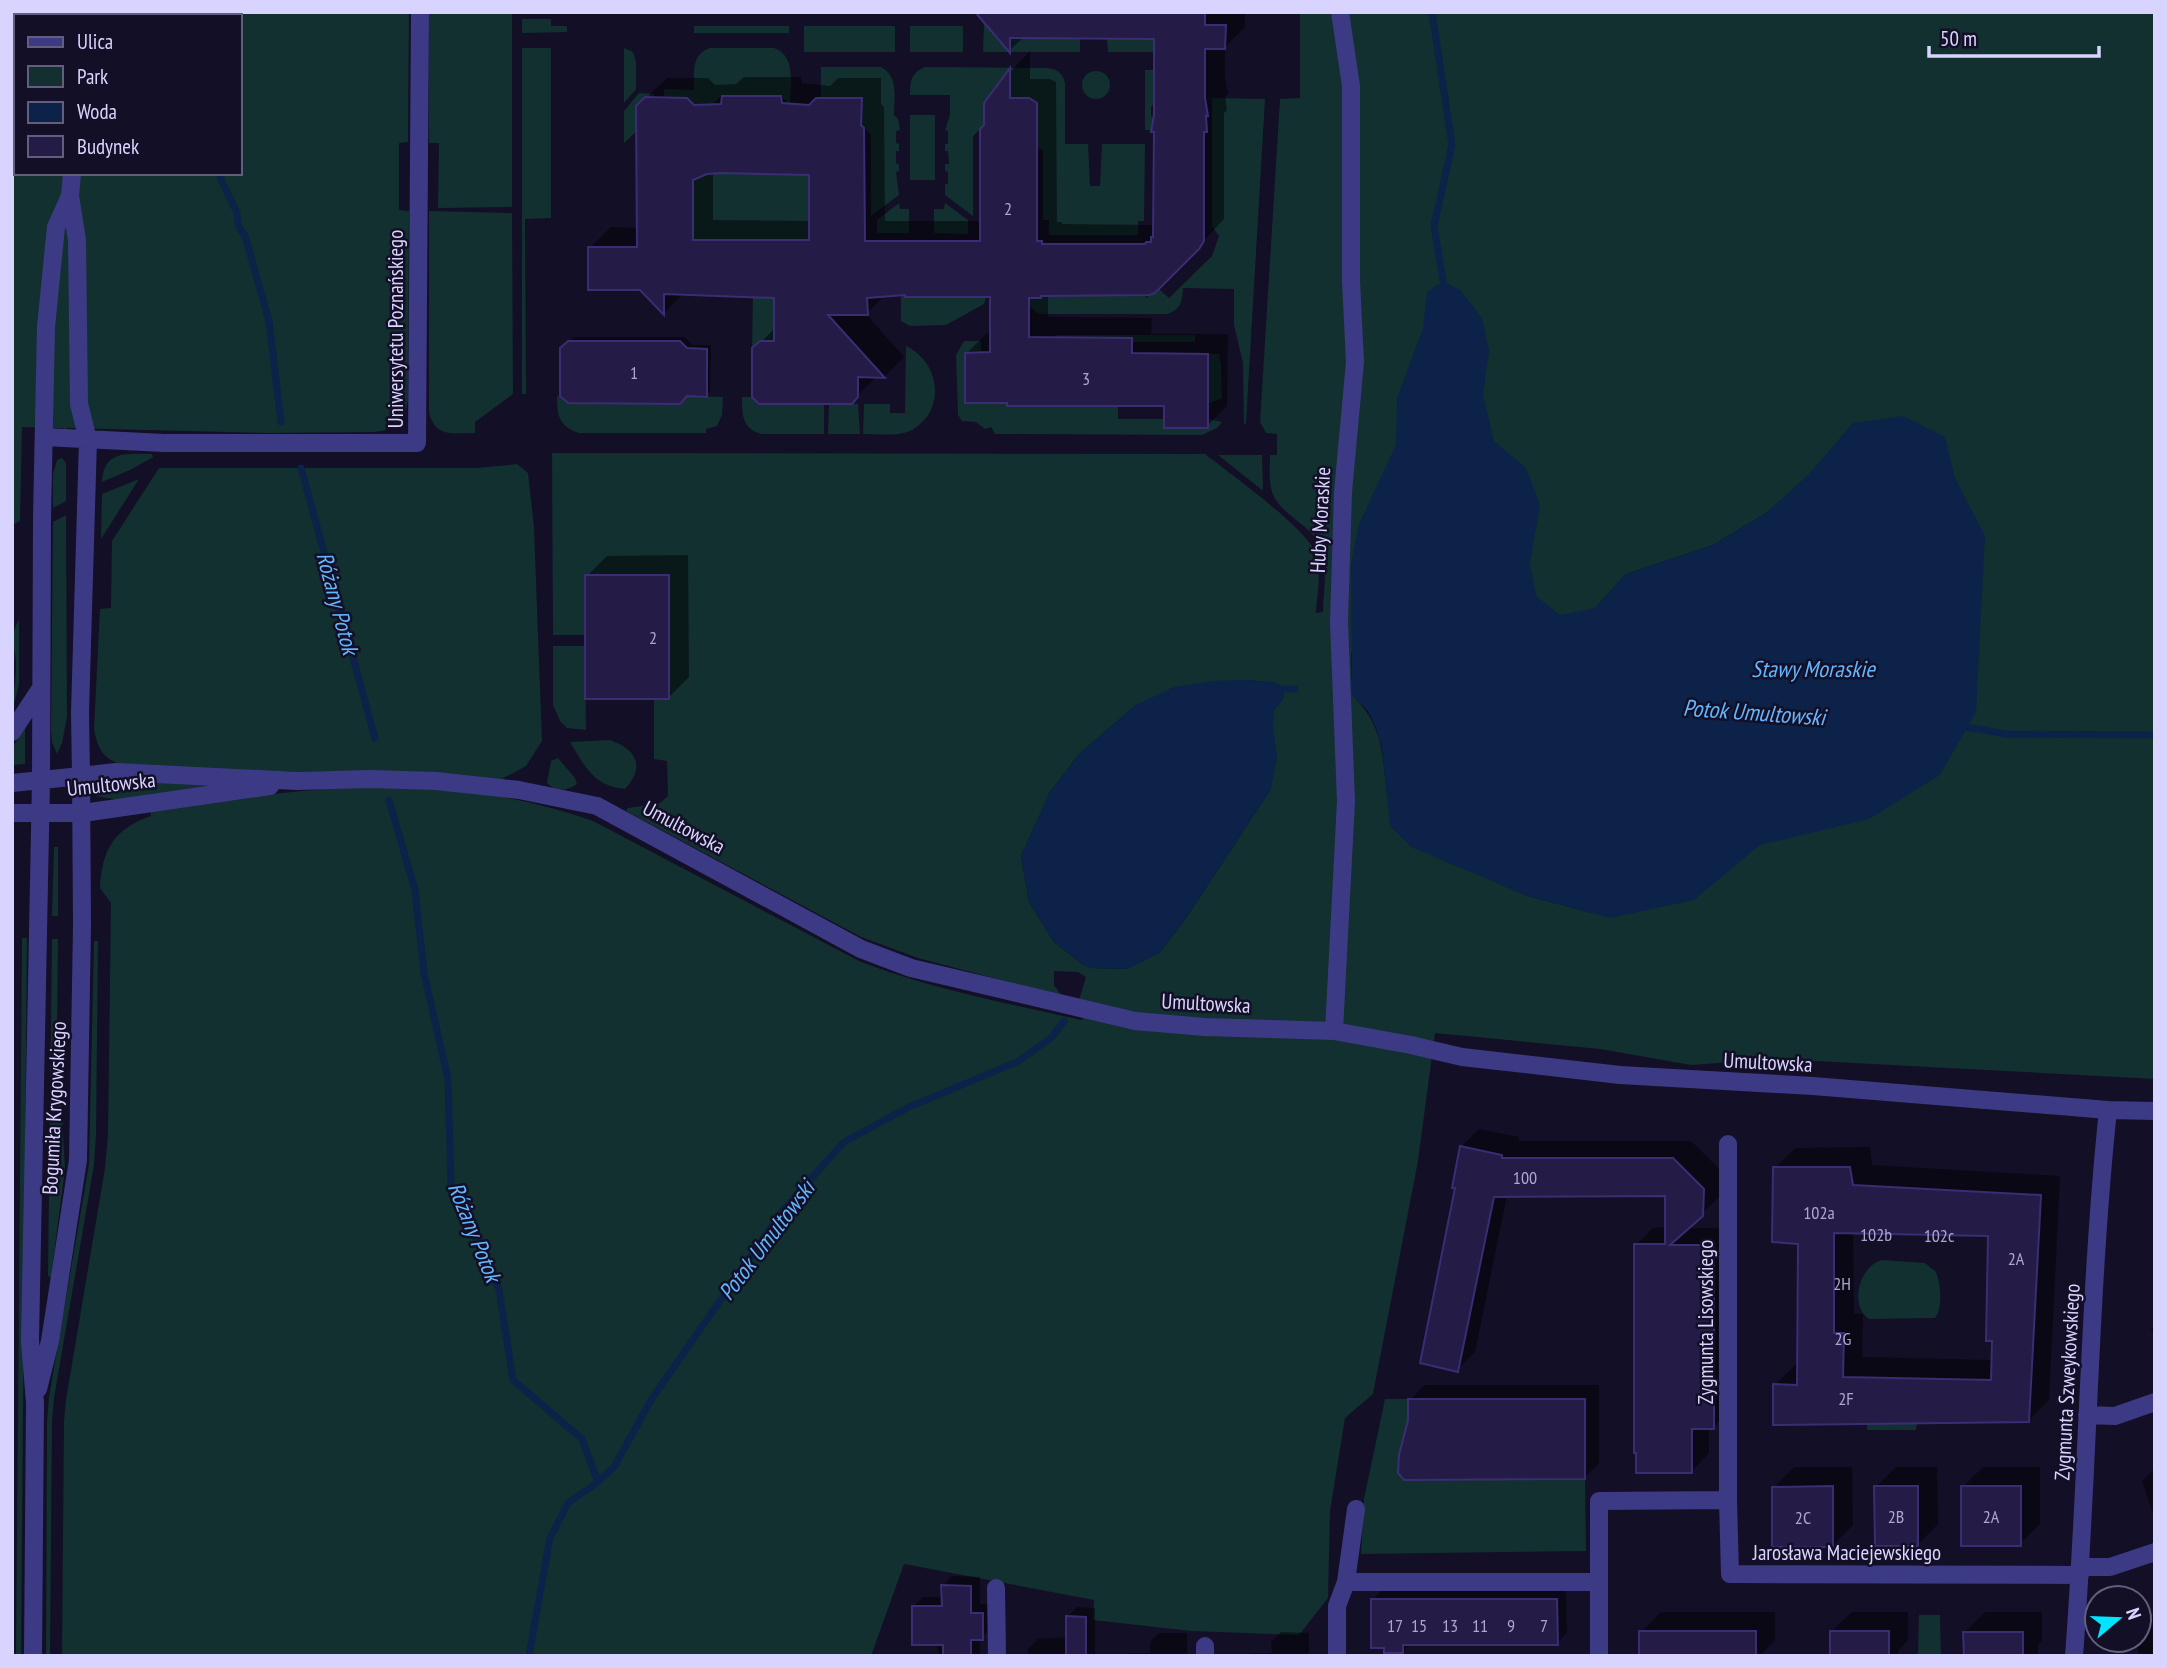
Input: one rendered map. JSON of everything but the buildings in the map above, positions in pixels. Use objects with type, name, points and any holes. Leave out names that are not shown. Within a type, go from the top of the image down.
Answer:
[{"type":"street","name":"Uniwersytetu Poznańskiego","points":[[44,437],[164,443],[417,443],[420,12]]},
{"type":"street","name":"Huby Moraskie","points":[[1334,1031],[1346,801],[1339,622],[1343,492],[1355,362],[1351,281],[1351,86],[1340,12]]},
{"type":"street","points":[[72,175],[70,196],[77,240],[79,404],[88,440],[80,712],[83,813]]},
{"type":"street","points":[[41,780],[46,327],[56,227],[70,196]]},
{"type":"street","points":[[12,732],[41,688]]},
{"type":"street","name":"Umultowska","points":[[12,783],[116,772],[297,781],[436,781],[519,790],[597,806],[861,949],[911,968],[1135,1021],[1205,1027],[1334,1031],[1411,1045],[1462,1058],[1619,1075],[1813,1086],[2108,1110],[2155,1111]]},
{"type":"street","name":"Bogumiła Krygowskiego","points":[[33,1656],[35,1403],[30,1341],[30,1283],[41,780]]},
{"type":"street","name":"Umultowska","points":[[12,813],[83,813],[232,793],[297,781]]},
{"type":"street","name":"Bogumiła Krygowskiego","points":[[35,1403],[50,1341],[78,1160],[83,813]]},
{"type":"street","name":"Zygmunta Szweykowskiego","points":[[2074,1656],[2108,1110]]},
{"type":"street","name":"Zygmunta Lisowskiego","points":[[1728,1144],[1728,1500]]},
{"type":"street","points":[[2087,1415],[2115,1416],[2155,1402]]},
{"type":"street","points":[[1600,1656],[1599,1501],[1728,1500]]},
{"type":"street","name":"Jarosława Maciejewskiego","points":[[1728,1500],[1730,1574],[2080,1571]]},
{"type":"street","points":[[1337,1656],[1337,1606],[1346,1582],[1356,1509]]},
{"type":"street","points":[[2080,1571],[2110,1567],[2155,1552]]},
{"type":"street","points":[[1346,1582],[1599,1582]]},
{"type":"street","points":[[996,1588],[997,1656]]},
{"type":"green space","points":[[12,12],[409,12],[408,142],[399,143],[399,210],[409,211],[408,399],[402,419],[388,429],[374,432],[268,433],[22,427],[20,521],[12,525]]},
{"type":"green space","points":[[429,12],[512,12],[512,207],[438,208],[439,143],[429,143]]},
{"type":"green space","points":[[1300,12],[2155,12],[2155,1079],[1778,1059],[1691,1065],[1600,1049],[1435,1033],[1418,1161],[1373,1394],[1345,1418],[1330,1511],[1328,1598],[1299,1635],[1191,1631],[1093,1620],[1094,1600],[904,1564],[871,1656],[62,1656],[64,1421],[108,1136],[111,903],[100,888],[104,862],[112,842],[128,827],[151,816],[150,810],[289,792],[401,787],[457,790],[512,799],[593,821],[859,961],[941,987],[1081,1020],[1103,1006],[1079,1000],[1086,977],[1078,972],[1054,971],[1054,985],[1062,996],[918,958],[861,937],[626,811],[628,808],[660,803],[668,796],[667,761],[654,759],[654,699],[669,698],[669,575],[585,575],[585,635],[553,635],[552,453],[1205,454],[1284,517],[1310,544],[1316,554],[1319,568],[1316,613],[1323,612],[1323,553],[1316,539],[1282,508],[1273,494],[1270,455],[1277,455],[1277,434],[1266,433],[1260,422],[1280,99],[1300,98]],"holes":[[[1811,497],[1861,501],[1914,551],[1943,613],[1859,758],[1760,845],[1683,778],[1624,741],[1547,683],[1496,679],[1459,691],[1435,715],[1387,796],[1380,741],[1370,718],[1352,695],[1351,652],[1384,649],[1416,632],[1428,601],[1451,591],[1475,611],[1560,652],[1581,644],[1595,608],[1626,574],[1713,545],[1766,513]],[[1248,680],[1276,683],[1284,689],[1283,699],[1264,721],[1262,767],[1271,789],[1182,924],[1159,953],[1127,969],[1090,968],[1054,942],[1029,902],[1021,856],[1050,792],[1080,753],[1136,705],[1210,695]],[[1477,874],[1592,913],[1528,896]]]},
{"type":"green space","points":[[522,19],[551,19],[551,26],[567,26],[567,32],[522,33]]},
{"type":"green space","points":[[984,23],[987,26],[995,26],[995,38],[1080,39],[1080,52],[983,52]]},
{"type":"green space","points":[[694,26],[789,26],[789,33],[694,33]]},
{"type":"green space","points":[[804,26],[895,26],[895,52],[804,52]]},
{"type":"green space","points":[[910,26],[963,26],[963,52],[910,52]]},
{"type":"green space","points":[[1107,39],[1154,39],[1154,52],[1108,52]]},
{"type":"green space","points":[[522,48],[551,48],[551,218],[525,219],[526,394],[522,394]]},
{"type":"green space","points":[[624,48],[633,52],[636,61],[636,89],[624,103]]},
{"type":"green space","points":[[710,48],[774,48],[781,52],[786,57],[791,72],[790,105],[780,95],[722,95],[712,105],[696,107],[687,98],[664,97],[664,89],[694,90],[697,59]]},
{"type":"green space","points":[[821,67],[881,67],[891,76],[895,95],[894,115],[898,119],[900,130],[896,131],[896,143],[899,144],[896,164],[899,164],[899,171],[896,172],[899,195],[871,216],[871,135],[859,122],[861,102],[857,98],[821,98]]},
{"type":"green space","points":[[925,67],[1047,68],[1059,72],[1065,83],[1065,144],[1088,144],[1090,186],[1100,186],[1102,144],[1145,144],[1144,221],[1138,221],[1138,235],[1049,235],[1049,220],[1043,220],[1043,149],[1036,148],[1038,103],[1029,98],[988,98],[986,101],[984,114],[987,123],[973,136],[973,216],[945,195],[948,172],[945,171],[945,164],[949,164],[948,151],[945,151],[948,131],[945,130],[950,115],[950,95],[910,95],[912,78]]},
{"type":"green space","points":[[1145,70],[1154,70],[1154,95],[1157,99],[1151,107],[1151,115],[1158,123],[1151,130],[1145,130]]},
{"type":"green space","points":[[1096,71],[1106,75],[1110,85],[1106,95],[1096,99],[1086,95],[1082,85],[1086,75]]},
{"type":"green space","points":[[639,93],[654,94],[654,97],[645,97],[636,105],[637,131],[624,143],[624,111]]},
{"type":"green space","points":[[1212,98],[1265,99],[1244,424],[1243,363],[1234,325],[1234,289],[1183,288],[1180,304],[1167,314],[1041,314],[1032,309],[1029,301],[1032,291],[1039,298],[1145,295],[1146,298],[1153,291],[1157,293],[1159,289],[1169,298],[1212,256],[1219,236],[1212,226]]},
{"type":"green space","points":[[910,115],[935,115],[935,180],[910,180]]},
{"type":"green space","points":[[809,148],[811,235],[808,238],[815,245],[697,240],[688,247],[686,245],[694,237],[691,235],[691,176],[722,172],[780,174]]},
{"type":"green space","points":[[899,203],[900,209],[909,209],[909,233],[877,233],[877,220]]},
{"type":"green space","points":[[945,203],[968,220],[968,234],[934,233],[934,209],[944,209]]},
{"type":"green space","points":[[429,211],[512,213],[513,394],[475,422],[475,433],[441,430],[436,427],[429,413]]},
{"type":"green space","points":[[984,291],[987,294],[984,304],[946,325],[910,326],[901,321],[901,296],[974,298]]},
{"type":"green space","points":[[753,295],[774,295],[774,341],[760,341],[752,348]]},
{"type":"green space","points":[[1056,335],[1195,335],[1195,342],[1132,342],[1132,338]]},
{"type":"green space","points":[[964,341],[981,341],[981,353],[965,353],[965,403],[1118,406],[1118,419],[1164,419],[1165,428],[1207,428],[1208,419],[1222,422],[1217,428],[1202,435],[995,434],[991,427],[985,429],[976,422],[962,421],[958,415],[956,355]]},
{"type":"green space","points":[[906,346],[917,353],[932,374],[935,386],[931,411],[923,421],[907,432],[888,435],[863,434],[864,404],[890,404],[890,413],[905,413]]},
{"type":"green space","points":[[1208,354],[1219,354],[1222,398],[1208,404]]},
{"type":"green space","points":[[557,396],[568,403],[679,404],[687,396],[723,397],[722,415],[717,426],[706,429],[706,433],[579,433],[567,427],[560,419]]},
{"type":"green space","points":[[742,397],[752,397],[760,404],[824,404],[824,434],[761,434],[750,428],[744,420]]},
{"type":"green space","points":[[829,404],[858,404],[860,434],[828,434]]},
{"type":"green space","points":[[125,454],[152,454],[153,457],[132,469],[102,482],[107,464],[112,459]]},
{"type":"green space","points":[[1218,455],[1262,455],[1263,489],[1262,490]]},
{"type":"green space","points":[[62,458],[66,463],[66,501],[53,508],[53,474],[57,460]]},
{"type":"green space","points":[[517,464],[528,473],[534,527],[542,741],[526,766],[500,780],[370,771],[296,772],[128,766],[113,761],[101,750],[94,729],[100,609],[111,608],[112,541],[159,468],[477,468]]},
{"type":"green space","points":[[139,479],[101,539],[102,494]]},
{"type":"green space","points":[[66,515],[67,717],[57,754],[51,729],[53,522]]},
{"type":"green space","points":[[19,619],[19,685],[12,711],[16,667],[13,639]]},
{"type":"green space","points":[[553,646],[585,646],[586,730],[567,728],[560,721],[553,705]]},
{"type":"green space","points":[[25,728],[25,764],[12,765],[12,748]]},
{"type":"green space","points":[[610,740],[626,748],[635,759],[635,773],[625,789],[605,784],[592,774],[570,742]]},
{"type":"green space","points":[[558,758],[577,784],[562,790],[547,783],[551,761]]},
{"type":"green space","points":[[119,782],[252,782],[120,800],[95,796],[101,789]]},
{"type":"green space","points":[[54,847],[58,847],[58,916],[52,916]]},
{"type":"green space","points":[[22,938],[27,938],[21,1656],[16,1656]]},
{"type":"green space","points":[[52,939],[58,939],[57,1028],[65,1169],[51,1277],[48,1276]]},
{"type":"green space","points":[[94,941],[98,941],[96,1135],[94,1165],[54,1398],[50,1656],[46,1655],[47,1422],[89,1164]]},
{"type":"green space","points":[[1882,1260],[1925,1263],[1936,1272],[1940,1296],[1935,1318],[1869,1319],[1863,1313],[1859,1305],[1859,1287],[1867,1270]]},
{"type":"green space","points":[[1385,1399],[1408,1399],[1408,1420],[1398,1472],[1404,1479],[1585,1479],[1586,1551],[1361,1554],[1364,1499]]},
{"type":"green space","points":[[1917,1423],[1916,1430],[1867,1430],[1867,1424]]},
{"type":"green space","points":[[1919,1615],[1940,1615],[1941,1656],[1918,1656]]},
{"type":"water","name":"Stawy Moraskie","points":[[1443,281],[1460,290],[1482,318],[1489,351],[1483,395],[1494,441],[1526,468],[1540,505],[1530,563],[1536,596],[1560,615],[1595,608],[1626,574],[1713,545],[1766,513],[1808,475],[1853,423],[1904,416],[1945,437],[1955,478],[1985,536],[1976,712],[1940,775],[1869,819],[1760,845],[1694,900],[1610,918],[1528,896],[1411,847],[1390,826],[1382,748],[1368,711],[1352,695],[1351,564],[1359,524],[1396,445],[1397,398],[1423,328],[1427,292]]},
{"type":"water","points":[[1248,680],[1276,683],[1284,689],[1283,699],[1274,711],[1273,728],[1277,757],[1271,789],[1182,924],[1159,953],[1127,969],[1090,968],[1082,964],[1054,942],[1029,902],[1021,856],[1050,792],[1080,753],[1136,705],[1174,687],[1213,681]]},
{"type":"waterway","points":[[1432,12],[1452,145],[1434,226],[1443,281]]},
{"type":"waterway","name":"Różany Potok","points":[[219,175],[237,213],[238,225],[245,236],[269,321],[281,422]]},
{"type":"waterway","name":"Różany Potok","points":[[301,468],[375,738]]},
{"type":"waterway","name":"Potok Umultowski","points":[[1276,693],[1284,689],[1295,689]]},
{"type":"waterway","name":"Potok Umultowski","points":[[1960,726],[2006,734],[2155,735]]},
{"type":"waterway","name":"Różany Potok","points":[[389,800],[415,890],[424,973],[448,1079],[451,1184],[499,1289],[513,1380],[582,1439],[598,1482],[568,1503],[550,1538],[529,1656]]},
{"type":"waterway","name":"Potok Umultowski","points":[[598,1482],[614,1467],[651,1400],[783,1210],[844,1142],[909,1107],[1017,1062],[1051,1038],[1064,1021]]}]
